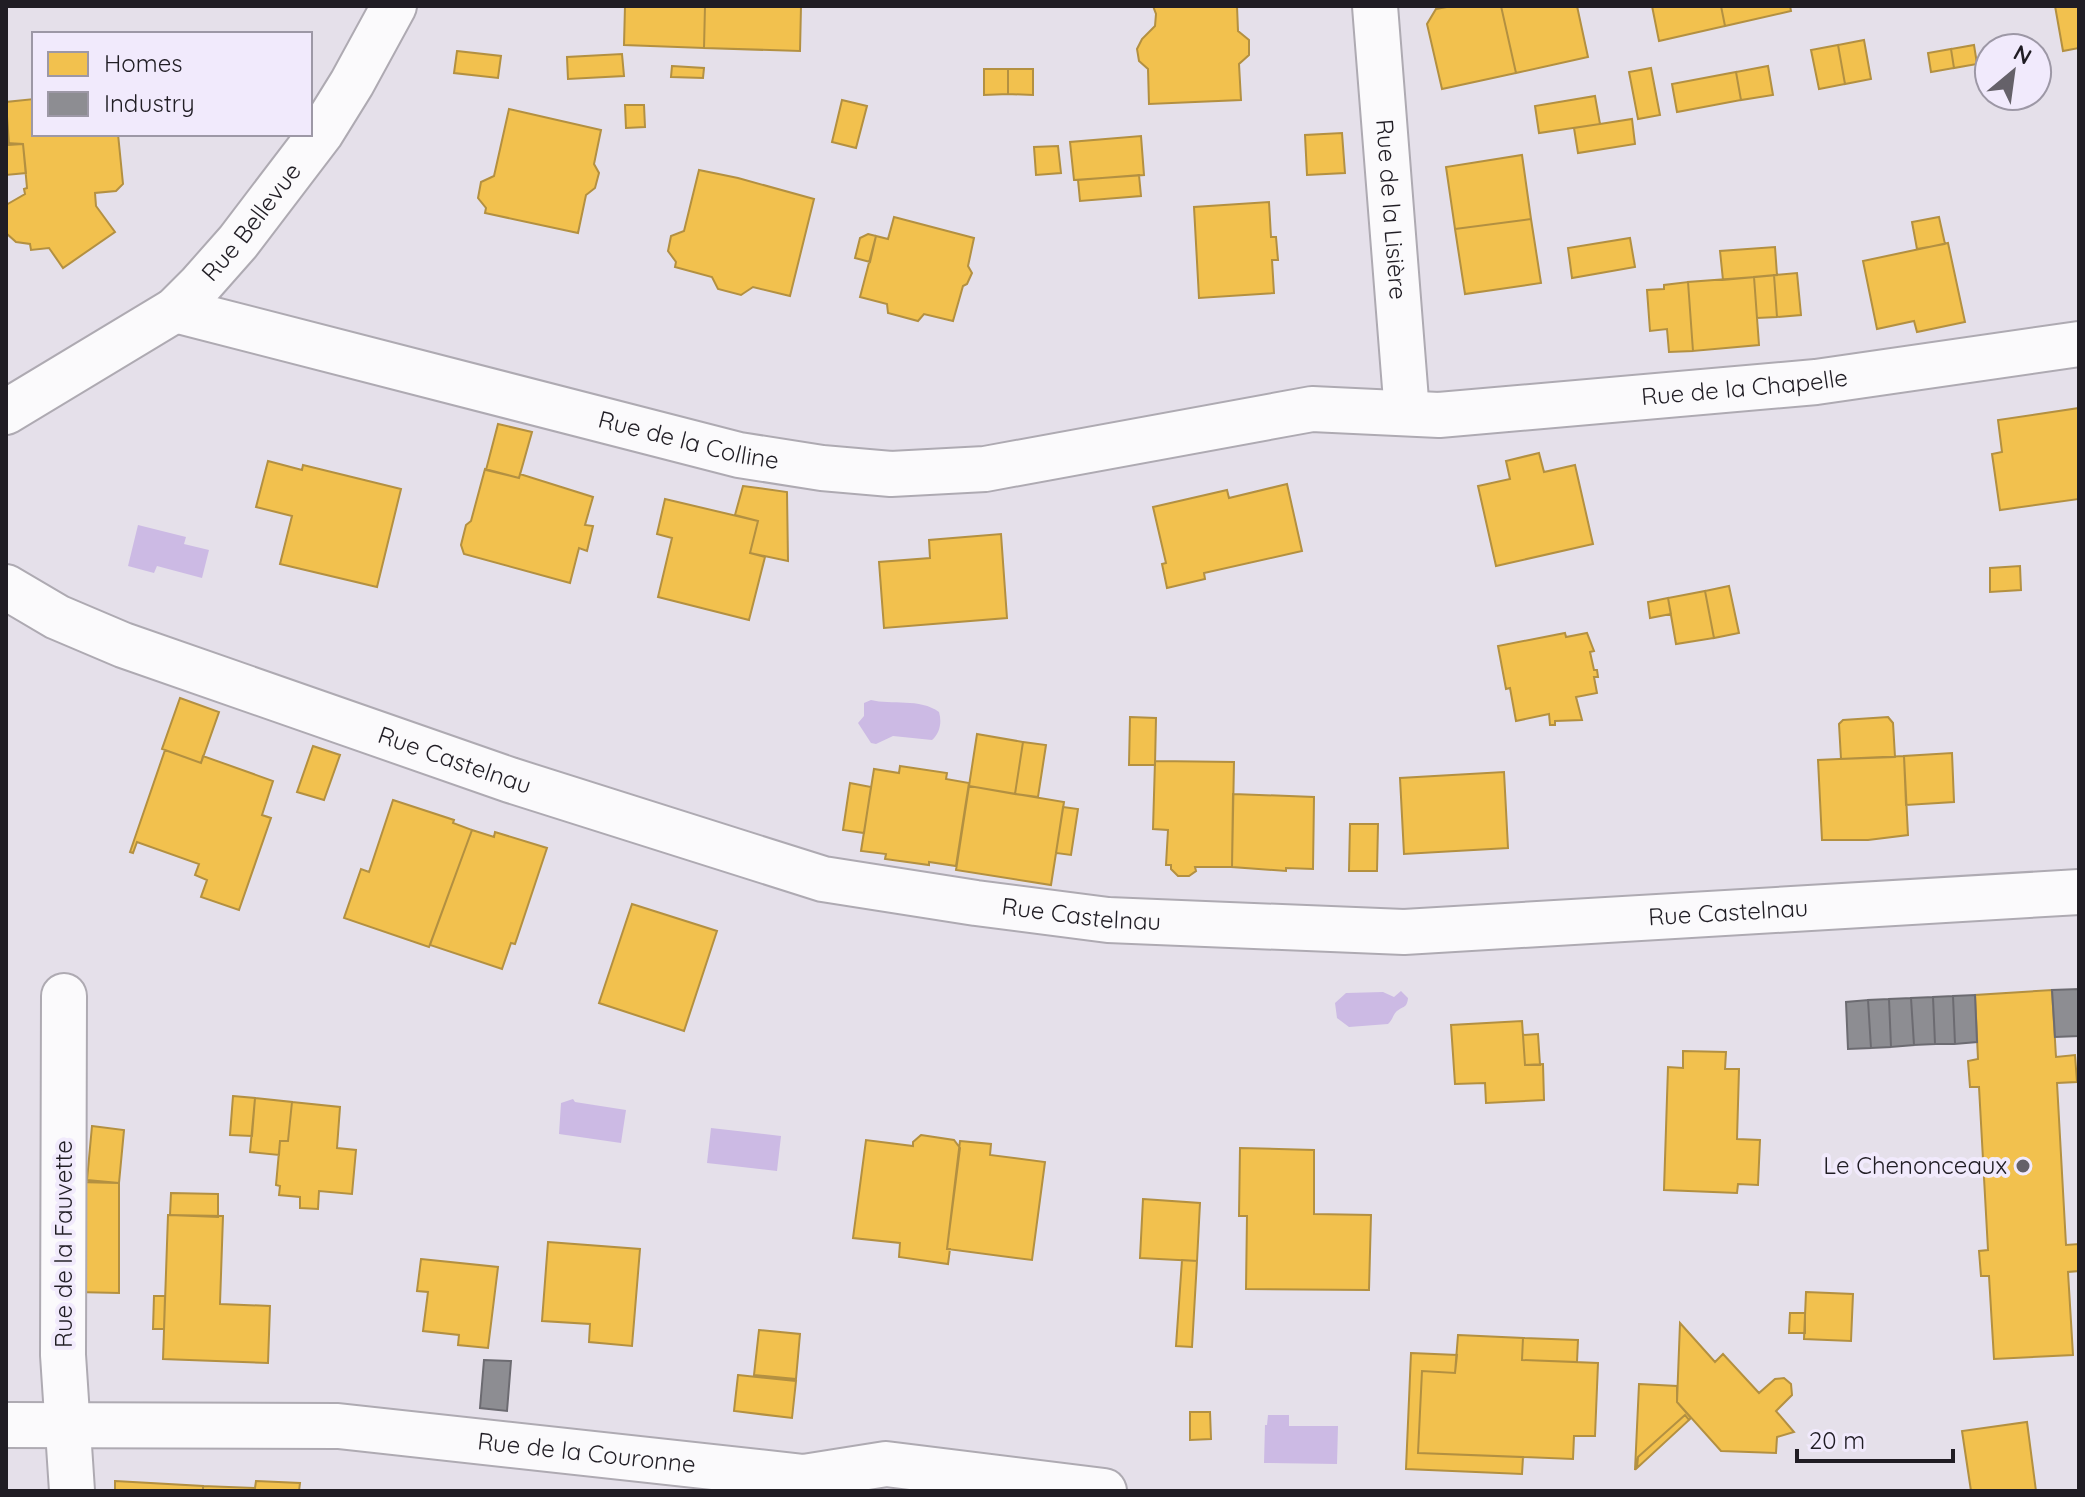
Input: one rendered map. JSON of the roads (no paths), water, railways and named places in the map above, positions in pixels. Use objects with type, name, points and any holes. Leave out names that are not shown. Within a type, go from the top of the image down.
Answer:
[{"type":"street","name":"Rue Bellevue","points":[[175,310],[238,242],[321,133],[394,6]]},
{"type":"street","name":"Rue de la Lisière","points":[[1375,6],[1407,413]]},
{"type":"street","points":[[6,412],[175,310]]},
{"type":"street","name":"Rue de la Colline","points":[[175,310],[739,455],[822,468],[891,474],[985,469],[1312,409],[1407,413]]},
{"type":"street","name":"Rue de la Chapelle","points":[[1407,413],[1439,415],[1816,382],[2079,344]]},
{"type":"street","name":"Rue Castelnau","points":[[6,587],[57,617],[123,645],[510,780],[823,879],[976,903],[1108,920],[1404,932],[2079,892]]},
{"type":"street","name":"Rue de la Fauvette","points":[[64,996],[63,1355],[72,1491]]},
{"type":"street","name":"Rue de la Couronne","points":[[6,1425],[338,1426],[804,1477],[886,1464],[1104,1491]]},
{"type":"place","name":"Le Chenonceaux","points":[[2023,1166]]}]
